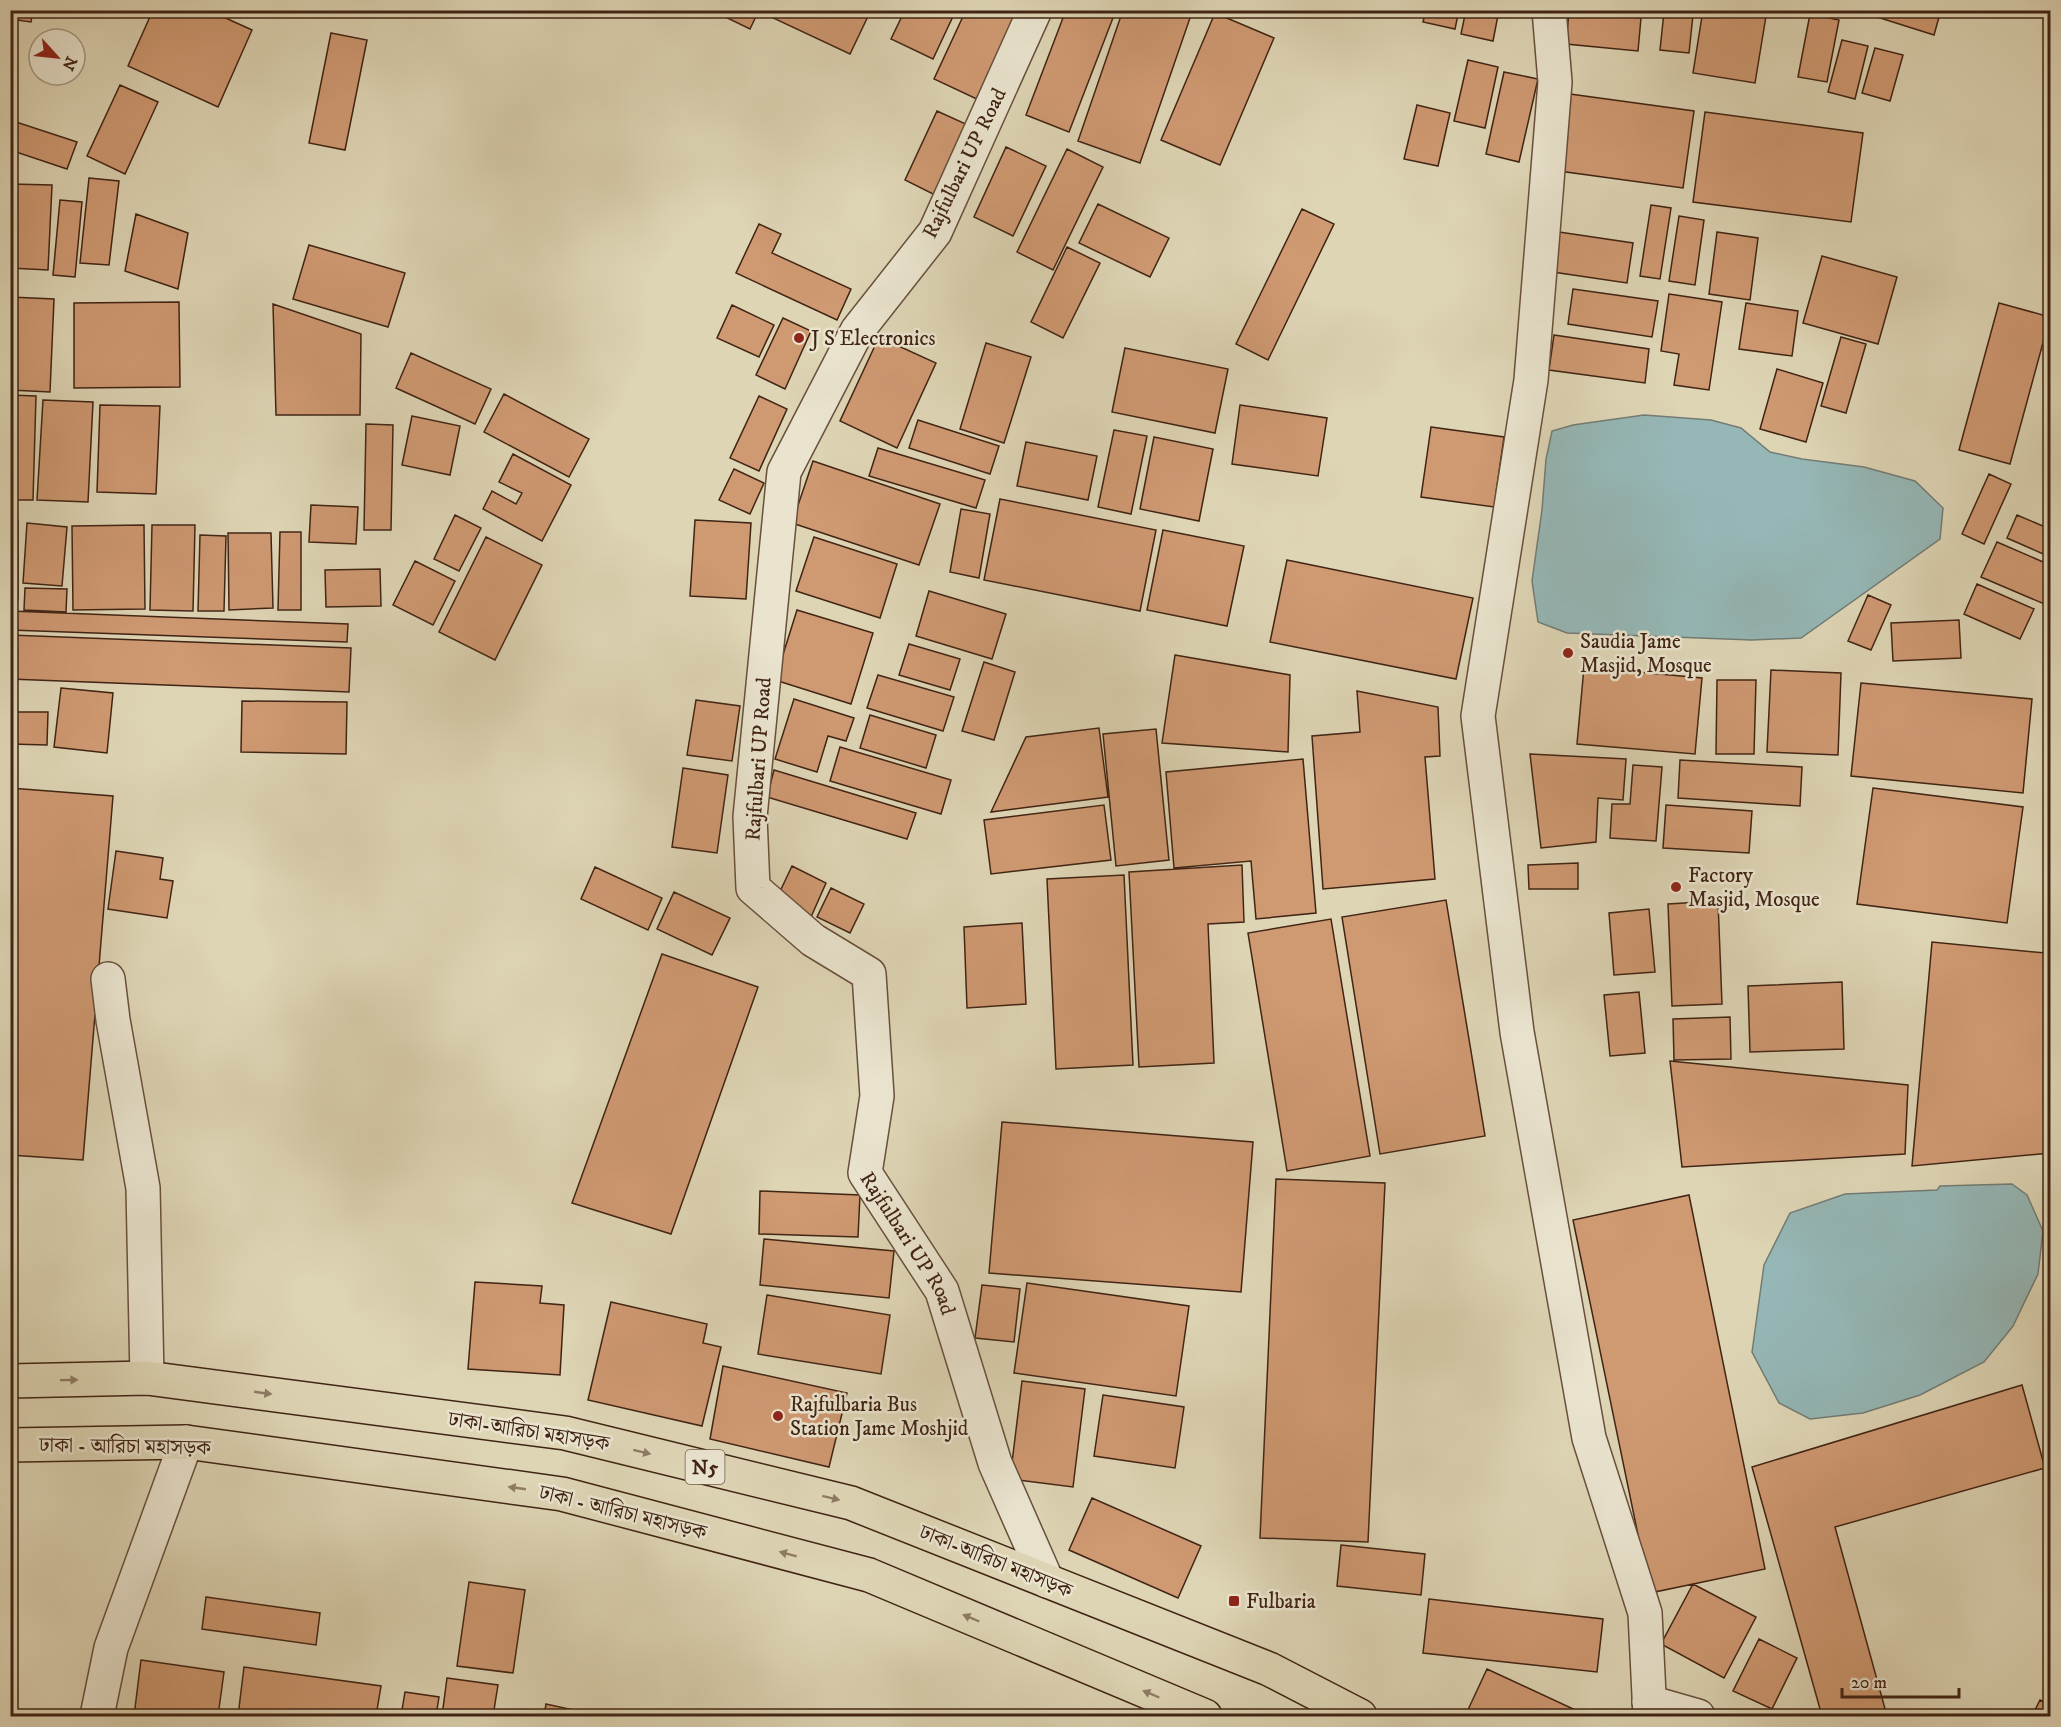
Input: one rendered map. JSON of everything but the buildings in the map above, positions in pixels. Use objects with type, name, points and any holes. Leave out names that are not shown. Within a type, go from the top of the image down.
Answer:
[{"type":"highway","name":"ঢাকা-আরিচা মহাসড়ক","points":[[10,1381],[147,1378],[565,1433],[850,1503],[1269,1669],[1360,1716]]},
{"type":"highway","name":"ঢাকা - আরিচা মহাসড়ক","points":[[10,1445],[186,1442],[562,1494],[869,1575],[1205,1716]]},
{"type":"street","name":"Rajfulbari UP Road","points":[[1035,10],[935,232],[857,331],[784,472],[750,817],[753,888],[813,940],[869,974],[877,1096],[865,1173],[942,1291],[995,1463],[1047,1581]]},
{"type":"street","points":[[1549,10],[1555,82],[1531,380],[1478,716],[1517,1032],[1589,1438],[1645,1613],[1650,1709],[1698,1716]]},
{"type":"street","points":[[108,979],[112,1020],[142,1188],[147,1378]]},
{"type":"street","points":[[97,1716],[111,1648],[186,1442]]},
{"type":"water","points":[[1644,415],[1711,420],[1741,428],[1770,452],[1802,459],[1864,467],[1915,481],[1943,508],[1940,539],[1801,638],[1752,640],[1567,633],[1538,622],[1532,581],[1542,510],[1546,459],[1552,431],[1573,425]]},
{"type":"water","points":[[2012,1184],[2027,1195],[2043,1231],[2038,1274],[2013,1326],[1984,1362],[1920,1395],[1863,1413],[1810,1419],[1779,1403],[1752,1352],[1764,1265],[1790,1213],[1845,1194],[1937,1190],[1940,1186]]},
{"type":"place","name":"J S Electronics","points":[[799,338]]},
{"type":"place","name":"Saudia Jame Masjid, Mosque","points":[[1568,653]]},
{"type":"place","name":"Factory Masjid, Mosque","points":[[1676,887]]},
{"type":"place","name":"Rajfulbaria Bus Station Jame Moshjid","points":[[778,1416]]},
{"type":"place","name":"Fulbaria","points":[[1234,1601]]}]
